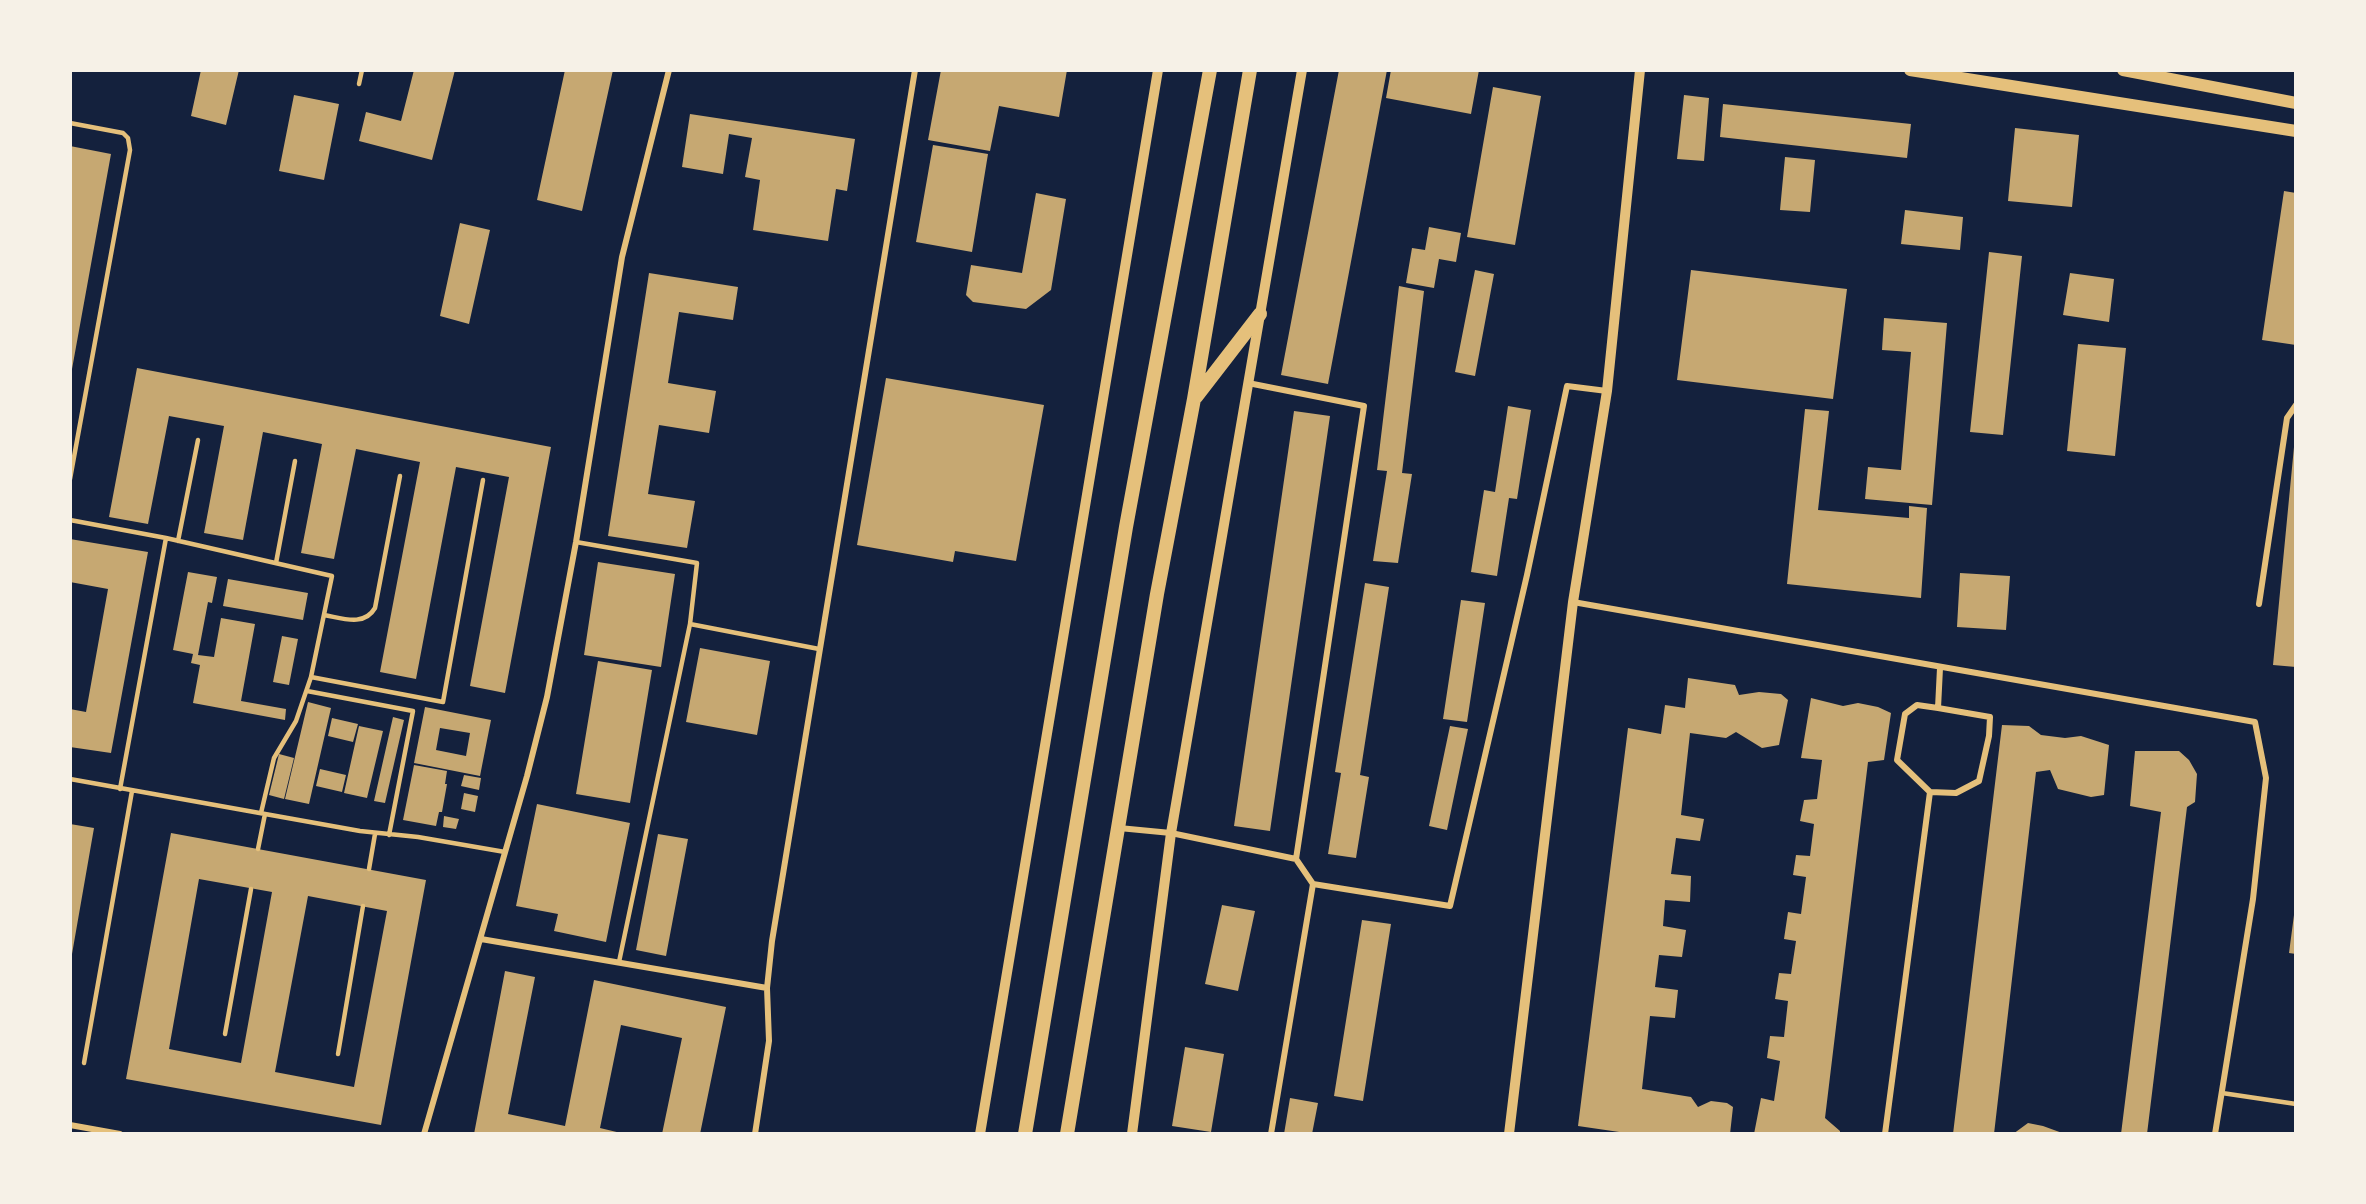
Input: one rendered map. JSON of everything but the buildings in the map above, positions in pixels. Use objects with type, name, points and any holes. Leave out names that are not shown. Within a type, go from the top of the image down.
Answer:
[{"type":"main road","points":[[1025,1134],[1126,526],[1210,70]]},
{"type":"main road","points":[[1067,1134],[1157,594],[1194,399],[1250,70]]},
{"type":"main road","points":[[1910,70],[2295,131]]},
{"type":"main road","points":[[2123,70],[2295,103]]},
{"type":"main road","points":[[1194,399],[1260,314]]},
{"type":"street","points":[[424,1134],[481,939],[547,697],[576,542],[622,257],[669,70]]},
{"type":"street","points":[[755,1134],[769,1041],[767,988],[772,941],[915,70]]},
{"type":"street","points":[[980,1134],[1158,70]]},
{"type":"street","points":[[1132,1134],[1171,833],[1302,70]]},
{"type":"street","points":[[1509,1134],[1573,602],[1607,391],[1640,70]]},
{"type":"street","points":[[1247,383],[1364,406],[1296,859],[1313,884],[1271,1134]]},
{"type":"street","points":[[1313,884],[1450,906],[1525,586],[1566,386],[1607,391]]},
{"type":"street","points":[[2259,604],[2287,418],[2295,405]]},
{"type":"street","points":[[1573,602],[2255,722],[2266,778],[2253,899],[2216,1134]]},
{"type":"street","points":[[1938,708],[1940,668]]},
{"type":"street","points":[[1917,705],[1990,717],[1989,736],[1979,781],[1956,793],[1930,792],[1897,760],[1905,714],[1917,705]]},
{"type":"street","points":[[1885,1134],[1930,792]]},
{"type":"street","points":[[1119,828],[1171,833],[1296,859]]},
{"type":"street","points":[[481,939],[767,988]]},
{"type":"street","points":[[70,1125],[120,1134]]},
{"type":"lane","points":[[359,84],[362,70]]},
{"type":"lane","points":[[70,123],[123,134],[128,138],[130,150],[70,479]]},
{"type":"lane","points":[[178,541],[198,440]]},
{"type":"lane","points":[[276,563],[295,462]]},
{"type":"lane","points":[[324,615],[353,620],[362,619],[370,615],[375,608],[400,477]]},
{"type":"lane","points":[[311,677],[443,702],[483,480]]},
{"type":"lane","points":[[70,520],[166,538],[332,576],[307,691],[296,721],[274,758],[258,849]]},
{"type":"lane","points":[[120,789],[166,538]]},
{"type":"lane","points":[[576,542],[697,563],[690,624],[619,962]]},
{"type":"lane","points":[[690,624],[819,649]]},
{"type":"lane","points":[[307,691],[413,711],[389,835]]},
{"type":"lane","points":[[70,779],[375,834],[418,837],[505,852]]},
{"type":"lane","points":[[84,1063],[132,791]]},
{"type":"lane","points":[[369,869],[375,834]]},
{"type":"lane","points":[[225,1034],[251,889]]},
{"type":"lane","points":[[338,1054],[363,906]]},
{"type":"lane","points":[[2223,1093],[2295,1104]]}]
